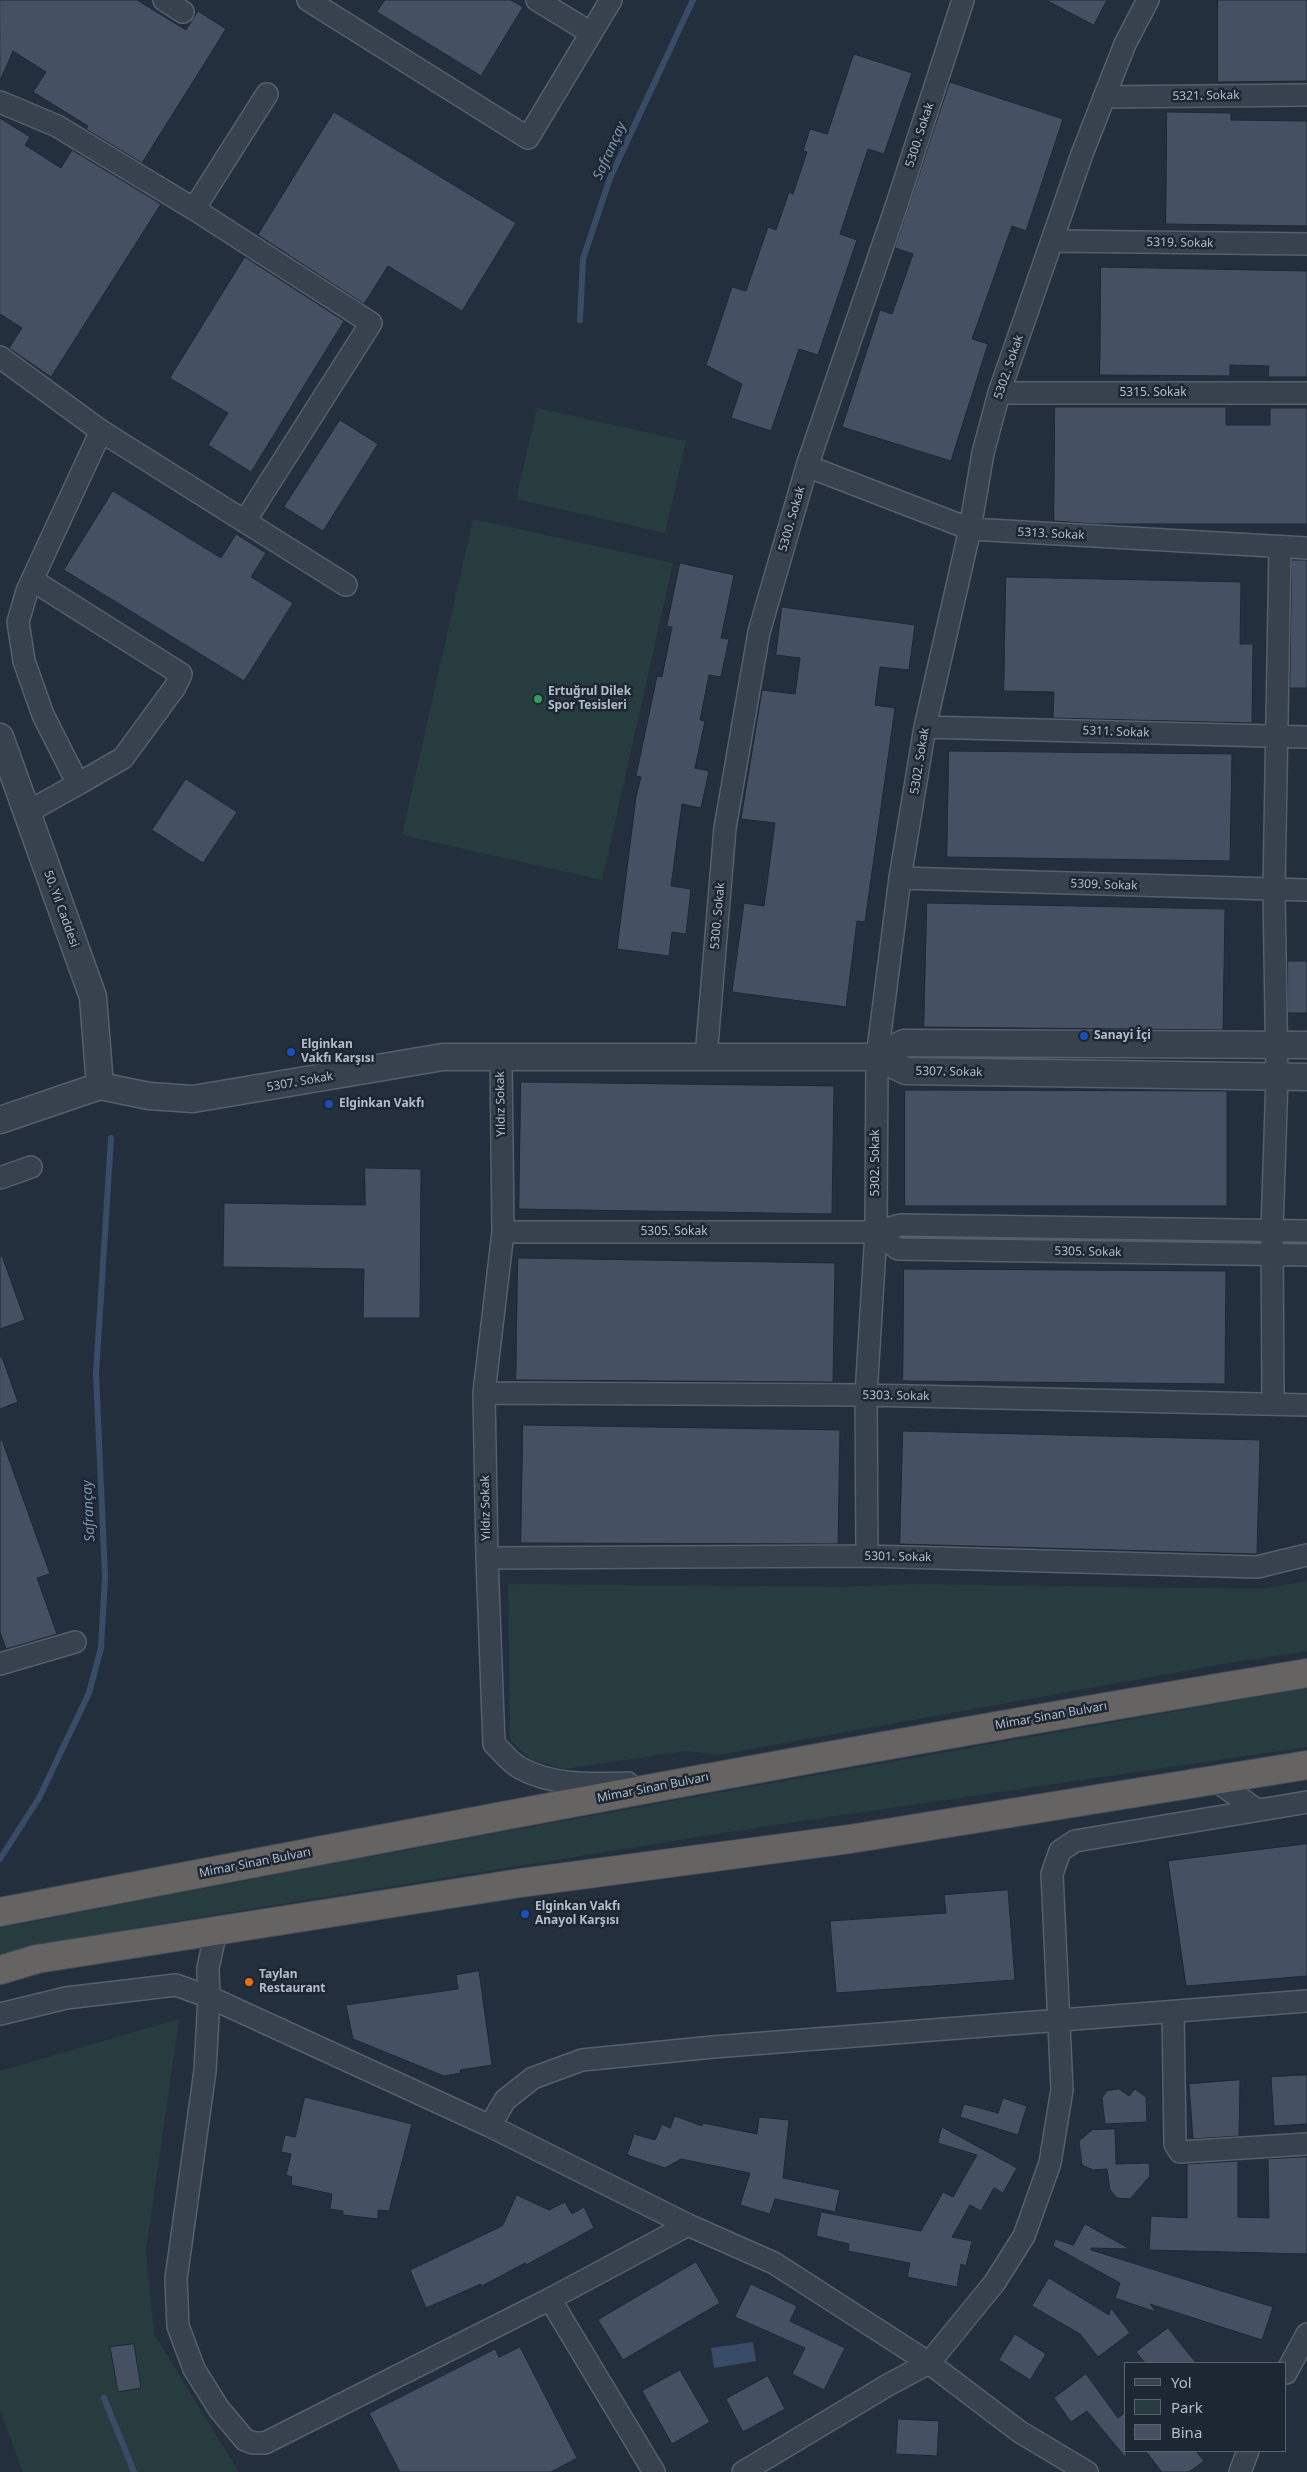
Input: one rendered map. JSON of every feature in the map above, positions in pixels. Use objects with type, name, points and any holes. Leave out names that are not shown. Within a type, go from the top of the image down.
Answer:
[{"type":"highway","name":"Mimar Sinan Bulvarı","points":[[0,1912],[698,1780],[1120,1704],[1307,1673]]},
{"type":"highway","points":[[0,1970],[37,1960],[520,1883],[850,1839],[1307,1765]]},
{"type":"street","points":[[164,0],[183,12]]},
{"type":"street","points":[[308,0],[528,138],[611,0]]},
{"type":"street","points":[[537,0],[591,33]]},
{"type":"street","name":"5300. Sokak","points":[[706,1057],[726,818],[759,632],[807,466],[896,207],[963,0]]},
{"type":"street","name":"5302. Sokak","points":[[867,1556],[866,1395],[876,1232],[877,1057],[900,878],[925,727],[970,529],[983,453],[998,394],[1054,241],[1082,154],[1125,44],[1148,0]]},
{"type":"street","points":[[194,209],[267,94]]},
{"type":"street","name":"5321. Sokak","points":[[1104,98],[1307,95]]},
{"type":"street","points":[[0,102],[57,126],[194,209],[371,323],[245,521]]},
{"type":"street","name":"5319. Sokak","points":[[1054,241],[1307,244]]},
{"type":"street","points":[[0,357],[101,431],[346,585]]},
{"type":"street","name":"5315. Sokak","points":[[998,394],[1307,394]]},
{"type":"street","points":[[78,784],[44,715],[24,661],[18,622],[32,580],[101,431]]},
{"type":"street","name":"5313. Sokak","points":[[807,466],[970,529],[1280,548],[1307,548]]},
{"type":"street","points":[[1274,1404],[1272,1230],[1277,1077],[1274,890],[1280,548]]},
{"type":"street","points":[[26,813],[123,758],[175,687],[181,674],[32,580]]},
{"type":"street","name":"5311. Sokak","points":[[925,727],[1307,737]]},
{"type":"street","name":"50. Yıl Caddesi","points":[[0,737],[93,997],[100,1086]]},
{"type":"street","name":"5309. Sokak","points":[[900,878],[1307,890]]},
{"type":"street","points":[[877,1057],[904,1043],[1307,1046]]},
{"type":"street","name":"5307. Sokak","points":[[100,1086],[149,1096],[193,1099],[443,1056],[877,1057],[906,1071],[1307,1078]]},
{"type":"street","name":"Yıldız Sokak","points":[[501,1056],[503,1232],[484,1393],[487,1558],[494,1744],[520,1768],[556,1781],[601,1784],[698,1780]]},
{"type":"street","points":[[0,1120],[100,1086]]},
{"type":"street","points":[[0,1178],[31,1167]]},
{"type":"street","name":"5305. Sokak","points":[[503,1232],[876,1232],[900,1225],[1307,1230]]},
{"type":"street","name":"5305. Sokak","points":[[876,1232],[898,1249],[1307,1255]]},
{"type":"street","name":"5303. Sokak","points":[[484,1393],[866,1395],[1307,1405]]},
{"type":"street","name":"5301. Sokak","points":[[487,1558],[867,1556],[1257,1567],[1307,1555]]},
{"type":"street","points":[[0,1664],[75,1642]]},
{"type":"street","points":[[1213,1780],[1256,1809]]},
{"type":"street","points":[[743,2472],[888,2385],[929,2363],[995,2282],[1024,2236],[1050,2163],[1062,2090],[1052,1874],[1060,1850],[1075,1841],[1256,1809],[1307,1802]]},
{"type":"street","points":[[216,1931],[208,1968],[209,1997],[205,2072],[176,2279],[178,2326],[194,2369],[219,2409],[245,2440],[254,2443],[264,2442],[550,2299],[688,2225]]},
{"type":"street","points":[[0,2014],[66,1998],[176,1985],[209,1997],[490,2126],[688,2225],[774,2263],[929,2363],[1020,2432],[1087,2472]]},
{"type":"street","points":[[490,2126],[505,2100],[533,2078],[582,2060],[713,2046],[1173,2013],[1307,2001]]},
{"type":"street","points":[[1173,2013],[1176,2144],[1180,2152],[1307,2144]]},
{"type":"street","points":[[550,2299],[654,2472]]},
{"type":"street","points":[[1287,2371],[1307,2334]]},
{"type":"street","points":[[1240,2472],[1248,2452]]},
{"type":"green space","points":[[537,408],[686,441],[665,533],[516,499]]},
{"type":"green space","name":"Ertuğrul Dilek Spor Tesisleri","points":[[473,519],[673,563],[602,880],[402,835]]},
{"type":"green space","points":[[1307,1581],[1307,1651],[1229,1663],[718,1755],[685,1751],[565,1769],[531,1760],[510,1740],[508,1584],[844,1587],[912,1584],[1261,1589]]},
{"type":"green space","points":[[1307,1688],[1307,1747],[754,1828],[201,1917],[44,1944],[0,1956],[0,1928],[489,1835]]},
{"type":"green space","points":[[179,2019],[146,2250],[154,2334],[239,2472],[23,2472],[0,2410],[0,2071]]},
{"type":"water","points":[[753,2342],[756,2361],[714,2368],[711,2348]]},
{"type":"building","points":[[0,0],[137,0],[186,30],[198,11],[226,29],[142,163],[86,129],[88,126],[33,92],[46,72],[13,51],[0,81]]},
{"type":"building","points":[[385,0],[511,0],[523,7],[481,76],[377,12]]},
{"type":"building","points":[[1046,0],[1107,0],[1094,25]]},
{"type":"building","points":[[1218,0],[1307,0],[1307,81],[1218,82]]},
{"type":"building","points":[[854,54],[912,73],[884,154],[868,149],[840,234],[857,240],[818,355],[799,349],[771,431],[731,418],[742,384],[706,365],[732,287],[746,291],[768,227],[776,230],[789,192],[793,194],[807,152],[803,151],[810,129],[827,134]]},
{"type":"building","points":[[950,82],[1063,119],[1026,231],[1012,226],[972,339],[988,344],[951,461],[842,427],[880,310],[892,314],[913,254],[895,248]]},
{"type":"building","points":[[334,112],[516,223],[462,311],[388,266],[364,304],[258,235]]},
{"type":"building","points":[[1167,112],[1231,113],[1231,120],[1307,121],[1307,226],[1166,224]]},
{"type":"building","points":[[0,118],[30,137],[25,145],[61,168],[72,150],[161,204],[51,377],[9,348],[22,328],[0,314]]},
{"type":"building","points":[[245,257],[344,321],[251,472],[208,445],[228,413],[170,378]]},
{"type":"building","points":[[1101,267],[1307,271],[1307,377],[1268,377],[1269,366],[1230,365],[1230,376],[1100,375]]},
{"type":"building","points":[[1055,407],[1226,407],[1226,425],[1270,425],[1270,408],[1307,408],[1307,524],[1095,524],[1054,521]]},
{"type":"building","points":[[340,420],[378,444],[323,531],[284,507]]},
{"type":"building","points":[[113,491],[221,558],[236,534],[266,553],[251,577],[293,603],[244,681],[64,570]]},
{"type":"building","points":[[1292,560],[1307,560],[1307,688],[1290,688]]},
{"type":"building","points":[[680,563],[734,575],[721,638],[729,639],[721,677],[709,675],[700,720],[705,721],[695,768],[709,771],[701,808],[682,804],[671,886],[691,889],[686,934],[672,932],[669,956],[617,949],[636,797],[641,777],[636,776],[657,676],[662,677],[672,627],[667,626]]},
{"type":"building","points":[[1006,577],[1241,582],[1240,644],[1253,644],[1252,723],[1053,718],[1054,692],[1004,691]]},
{"type":"building","points":[[782,607],[915,625],[909,670],[880,667],[875,705],[895,708],[865,922],[857,921],[846,1007],[732,992],[744,903],[764,906],[775,823],[741,819],[762,690],[795,694],[800,658],[776,655]]},
{"type":"building","points":[[949,751],[1232,754],[1230,861],[947,857]]},
{"type":"building","points":[[186,779],[237,812],[203,863],[152,830]]},
{"type":"building","points":[[927,903],[1225,909],[1223,1030],[924,1027]]},
{"type":"building","points":[[1288,961],[1307,961],[1307,1013],[1288,1013]]},
{"type":"building","points":[[521,1082],[834,1086],[832,1214],[519,1209]]},
{"type":"building","points":[[905,1090],[1227,1091],[1227,1206],[905,1206]]},
{"type":"building","points":[[365,1168],[421,1169],[420,1318],[363,1318],[364,1269],[223,1267],[224,1203],[365,1205]]},
{"type":"building","points":[[2,1256],[25,1320],[0,1329],[0,1257]]},
{"type":"building","points":[[518,1258],[835,1263],[833,1382],[516,1380]]},
{"type":"building","points":[[904,1269],[1226,1271],[1225,1384],[903,1381]]},
{"type":"building","points":[[0,1357],[2,1357],[18,1402],[0,1409]]},
{"type":"building","points":[[523,1425],[840,1430],[838,1544],[521,1543]]},
{"type":"building","points":[[903,1431],[1260,1440],[1257,1554],[900,1544]]},
{"type":"building","points":[[2,1440],[50,1574],[37,1578],[57,1634],[6,1649],[0,1632],[0,1441]]},
{"type":"building","points":[[1307,1844],[1307,1976],[1186,1986],[1168,1861]]},
{"type":"building","points":[[1008,1890],[1015,1980],[836,1993],[830,1921],[946,1913],[944,1895]]},
{"type":"building","points":[[479,1971],[492,2065],[460,2070],[461,2073],[444,2076],[353,2039],[346,2005],[458,1989],[456,1975]]},
{"type":"building","points":[[1307,2075],[1307,2124],[1274,2126],[1271,2077]]},
{"type":"building","points":[[1240,2080],[1239,2136],[1193,2139],[1189,2084]]},
{"type":"building","points":[[1119,2089],[1129,2096],[1135,2089],[1146,2097],[1147,2122],[1105,2124],[1102,2098],[1107,2091]]},
{"type":"building","points":[[305,2097],[412,2124],[389,2211],[378,2210],[378,2219],[343,2215],[343,2211],[330,2209],[332,2194],[291,2185],[292,2177],[286,2175],[291,2154],[281,2152],[285,2135],[295,2137]]},
{"type":"building","points":[[1003,2098],[1027,2106],[1018,2135],[960,2117],[964,2104],[998,2113]]},
{"type":"building","points":[[675,2116],[702,2126],[703,2123],[757,2134],[759,2117],[789,2120],[783,2178],[840,2190],[835,2212],[775,2199],[770,2214],[740,2205],[750,2173],[681,2159],[665,2168],[627,2155],[634,2134],[655,2140],[662,2124],[670,2128]]},
{"type":"building","points":[[942,2127],[1017,2168],[1003,2193],[994,2188],[981,2211],[970,2205],[952,2237],[972,2241],[966,2266],[961,2264],[957,2287],[907,2277],[910,2263],[848,2251],[849,2244],[816,2236],[821,2212],[921,2231],[943,2192],[953,2197],[977,2155],[938,2143]]},
{"type":"building","points":[[1115,2129],[1116,2164],[1149,2163],[1150,2176],[1130,2199],[1117,2198],[1110,2190],[1107,2169],[1093,2170],[1082,2165],[1079,2141],[1092,2130]]},
{"type":"building","points":[[1307,2157],[1307,2254],[1149,2250],[1151,2216],[1187,2218],[1187,2164],[1238,2161],[1238,2217],[1269,2218],[1268,2159]]},
{"type":"building","points":[[517,2195],[549,2210],[565,2202],[572,2214],[584,2207],[594,2228],[526,2265],[525,2263],[482,2286],[481,2284],[426,2308],[410,2270],[502,2226]]},
{"type":"building","points":[[1085,2224],[1130,2249],[1091,2248],[1091,2250],[1273,2307],[1262,2340],[1150,2304],[1156,2312],[1115,2298],[1120,2283],[1053,2246],[1055,2239],[1073,2245]]},
{"type":"building","points":[[696,2262],[720,2303],[623,2360],[598,2320]]},
{"type":"building","points":[[1049,2278],[1109,2315],[1111,2308],[1130,2333],[1098,2357],[1080,2334],[1032,2306]]},
{"type":"building","points":[[751,2284],[797,2306],[790,2321],[845,2348],[824,2390],[792,2374],[805,2348],[735,2317]]},
{"type":"building","points":[[1168,2328],[1195,2362],[1144,2362],[1136,2352]]},
{"type":"building","points":[[1015,2334],[1046,2354],[1030,2380],[999,2360]]},
{"type":"building","points":[[134,2344],[141,2388],[118,2392],[110,2347]]},
{"type":"building","points":[[520,2347],[577,2458],[551,2472],[400,2472],[369,2413],[495,2349],[499,2357]]},
{"type":"building","points":[[680,2370],[710,2422],[672,2444],[642,2391]]},
{"type":"building","points":[[1086,2374],[1118,2418],[1124,2414],[1124,2452],[1126,2452],[1126,2458],[1087,2411],[1071,2422],[1054,2398]]},
{"type":"building","points":[[768,2376],[785,2409],[743,2432],[726,2399]]},
{"type":"building","points":[[898,2419],[939,2421],[937,2456],[896,2454]]},
{"type":"building","points":[[1147,2452],[1197,2452],[1204,2461],[1189,2472],[1162,2472]]},
{"type":"waterway","name":"Safrançay","points":[[580,320],[583,259],[610,178],[693,0]]},
{"type":"waterway","name":"Safrançay","points":[[0,1859],[39,1798],[89,1693],[101,1648],[105,1576],[96,1374],[111,1138]]},
{"type":"waterway","name":"Safrançay","points":[[104,2398],[134,2472]]},
{"type":"place","name":"Ertuğrul Dilek Spor Tesisleri","points":[[538,699]]},
{"type":"place","name":"Sanayi İçi","points":[[1084,1036]]},
{"type":"place","name":"Elginkan Vakfı Karşısı","points":[[291,1052]]},
{"type":"place","name":"Elginkan Vakfı","points":[[329,1104]]},
{"type":"place","name":"Elginkan Vakfı Anayol Karşısı","points":[[525,1914]]},
{"type":"place","name":"Taylan Restaurant","points":[[249,1982]]}]
